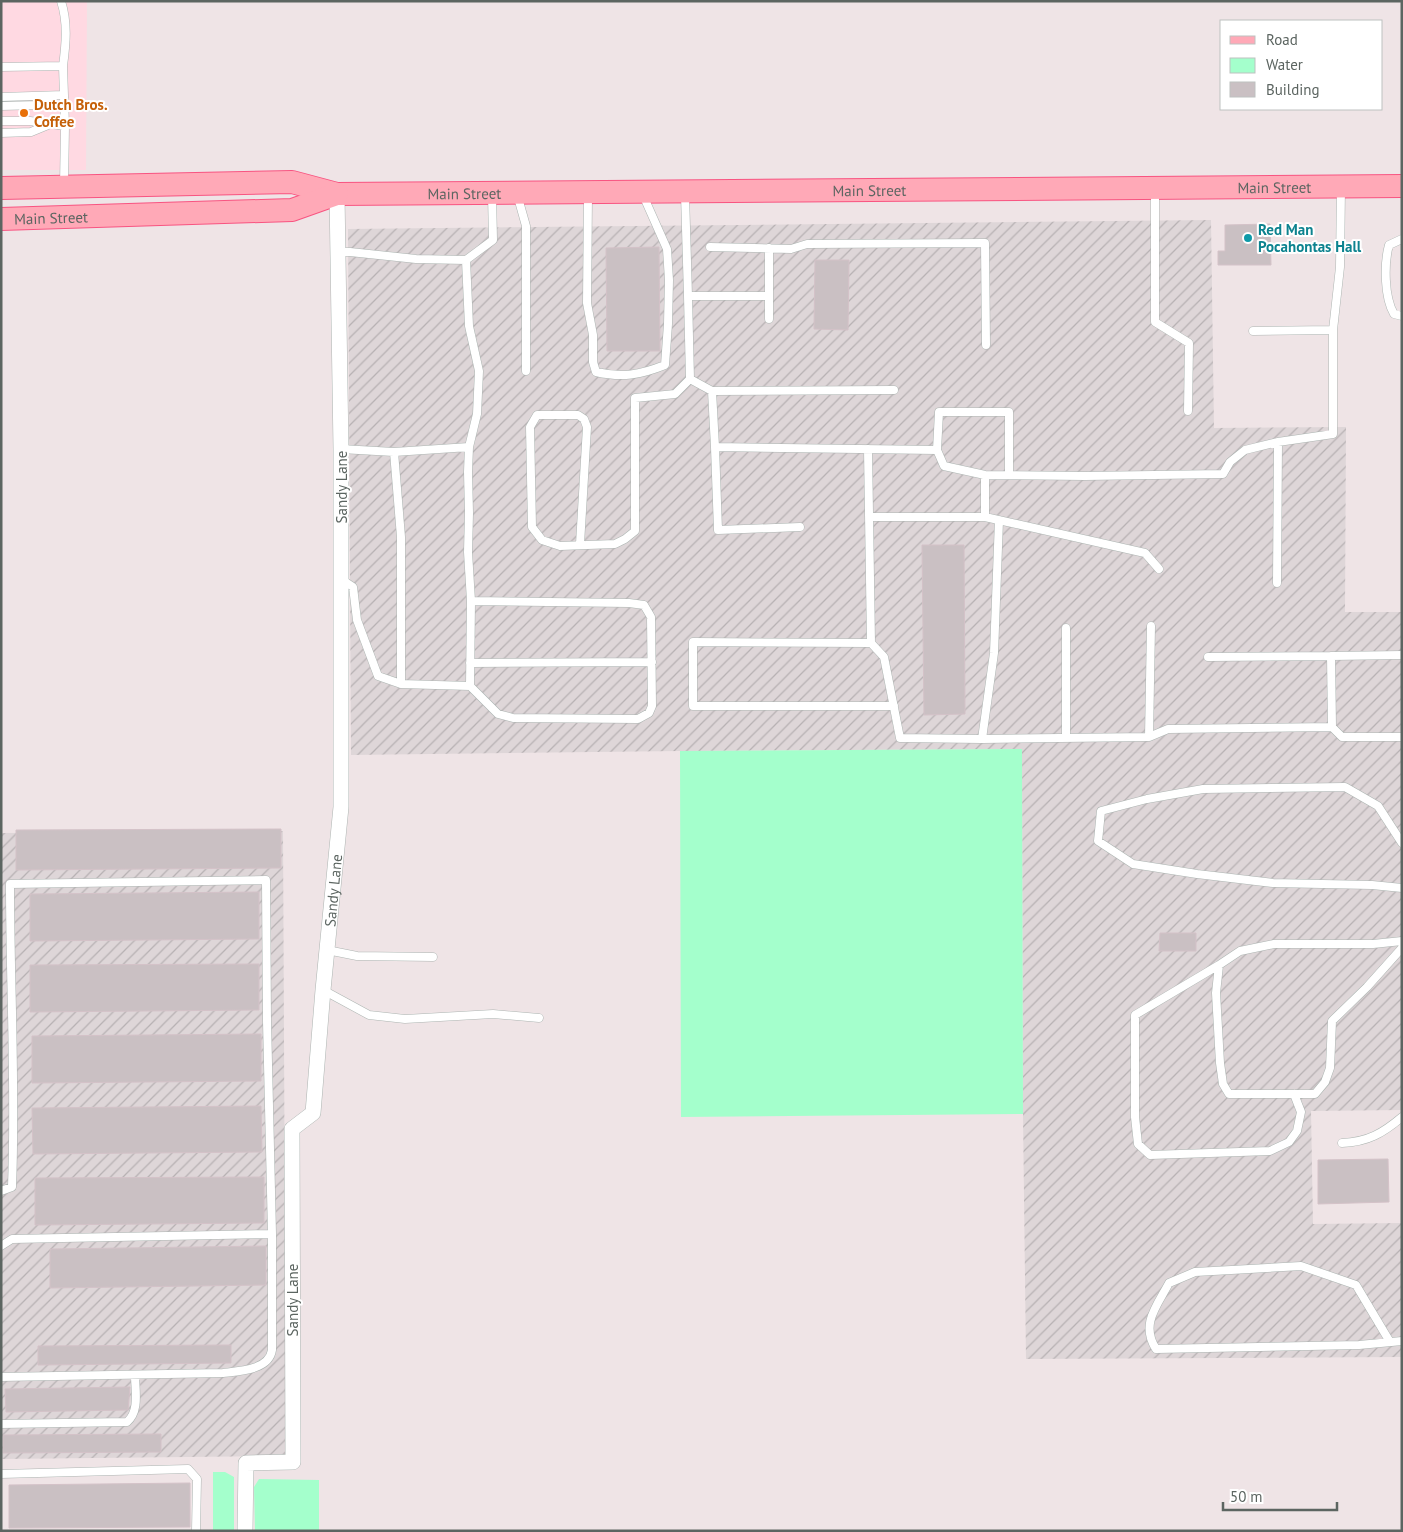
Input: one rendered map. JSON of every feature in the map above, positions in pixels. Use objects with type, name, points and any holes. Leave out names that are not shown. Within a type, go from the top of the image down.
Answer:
[{"type":"main road","name":"Main Street","points":[[1,188],[292,182],[337,194],[1402,186]]},
{"type":"main road","name":"Main Street","points":[[1,218],[292,210],[337,194]]},
{"type":"street","name":"Sandy Lane","points":[[245,1531],[246,1463],[293,1462],[292,1129],[313,1113],[341,807],[341,449],[337,194]]},
{"type":"lane","points":[[61,1],[66,16],[64,187]]},
{"type":"lane","points":[[1,67],[64,66]]},
{"type":"lane","points":[[1,97],[64,95]]},
{"type":"lane","points":[[1,106],[41,105],[54,96]]},
{"type":"lane","points":[[1,121],[30,121],[65,126]]},
{"type":"lane","points":[[1,133],[31,132],[48,124]]},
{"type":"lane","points":[[1009,475],[1009,412],[939,412],[937,450],[944,466],[985,476],[1222,474],[1230,462],[1244,450],[1278,442],[1333,434],[1333,330],[1340,268],[1341,186]]},
{"type":"lane","points":[[1155,188],[1155,322],[1189,343],[1188,411]]},
{"type":"lane","points":[[588,192],[588,303],[593,334],[593,362],[596,372],[614,376],[646,373],[664,365],[668,324],[669,280],[666,249],[642,191]]},
{"type":"lane","points":[[580,544],[587,427],[584,419],[578,415],[537,415],[530,427],[532,527],[542,540],[560,546],[615,544],[625,539],[634,531],[634,398],[675,394],[690,378],[685,191]]},
{"type":"lane","points":[[338,252],[416,259],[466,260],[493,240],[492,192]]},
{"type":"lane","points":[[517,192],[526,226],[526,371]]},
{"type":"lane","points":[[1402,239],[1388,245],[1385,257],[1388,304],[1394,314],[1402,316]]},
{"type":"lane","points":[[710,247],[791,249],[807,244],[985,243],[986,345]]},
{"type":"lane","points":[[769,319],[770,248]]},
{"type":"lane","points":[[466,260],[468,326],[478,371],[476,414],[468,447],[468,552],[471,601],[470,686]]},
{"type":"lane","points":[[688,296],[769,296]]},
{"type":"lane","points":[[1253,331],[1333,330]]},
{"type":"lane","points":[[690,378],[712,391],[894,390]]},
{"type":"lane","points":[[712,391],[718,530],[800,527]]},
{"type":"lane","points":[[1277,583],[1278,442]]},
{"type":"lane","points":[[341,449],[394,452],[468,447]]},
{"type":"lane","points":[[715,447],[937,450]]},
{"type":"lane","points":[[868,449],[871,643],[884,657],[900,738],[1149,737],[1168,729],[1332,727],[1342,736],[1402,737]]},
{"type":"lane","points":[[394,452],[401,537],[401,684]]},
{"type":"lane","points":[[985,476],[985,518]]},
{"type":"lane","points":[[869,518],[985,518],[999,520],[1145,553],[1159,568]]},
{"type":"lane","points":[[982,739],[994,653],[999,520]]},
{"type":"lane","points":[[341,579],[353,587],[357,620],[378,676],[401,684],[470,686],[498,714],[513,718],[638,719],[649,713],[652,706],[650,617],[644,605],[629,603],[471,601]]},
{"type":"lane","points":[[1149,737],[1151,626]]},
{"type":"lane","points":[[1066,628],[1066,738]]},
{"type":"lane","points":[[871,643],[693,642],[693,706],[894,706]]},
{"type":"lane","points":[[1331,656],[1332,727]]},
{"type":"lane","points":[[1208,657],[1402,656]]},
{"type":"lane","points":[[470,663],[652,662]]},
{"type":"lane","points":[[1402,843],[1378,806],[1345,787],[1203,789],[1148,799],[1101,811],[1098,840],[1134,864],[1197,874],[1273,883],[1372,885],[1402,888]]},
{"type":"lane","points":[[1,1191],[12,1187],[13,1169],[14,1100],[10,884],[266,880],[272,1234],[271,1356],[268,1360],[250,1370],[224,1373],[1,1377]]},
{"type":"lane","points":[[1294,1094],[1301,1112],[1297,1131],[1289,1142],[1270,1151],[1150,1155],[1138,1144],[1135,1117],[1136,1015],[1240,951],[1274,944],[1373,944],[1402,941]]},
{"type":"lane","points":[[1219,965],[1216,993],[1220,1064],[1223,1084],[1229,1094],[1315,1094],[1326,1082],[1330,1068],[1332,1022],[1402,948]]},
{"type":"lane","points":[[327,950],[357,956],[433,957]]},
{"type":"lane","points":[[323,990],[369,1015],[405,1019],[493,1014],[539,1018]]},
{"type":"lane","points":[[1342,1143],[1358,1142],[1373,1137],[1402,1117]]},
{"type":"lane","points":[[1,1246],[12,1239],[272,1234]]},
{"type":"lane","points":[[1390,1342],[1356,1285],[1301,1266],[1195,1272],[1169,1283],[1149,1322],[1150,1340],[1156,1349],[1359,1345],[1402,1342]]},
{"type":"lane","points":[[1,1424],[127,1422],[131,1418],[136,1406],[135,1375]]},
{"type":"lane","points":[[1,1474],[188,1469],[197,1479],[196,1531]]},
{"type":"shaded area","points":[[1,1],[87,1],[86,170],[1,170]]},
{"type":"shaded area","points":[[1211,220],[1214,428],[1346,427],[1345,612],[1402,612],[1402,1110],[1311,1111],[1313,1224],[1402,1223],[1402,1357],[1026,1359],[1022,749],[351,755],[348,229]]},
{"type":"shaded area","points":[[283,831],[286,1456],[1,1459],[1,833]]},
{"type":"water","points":[[1022,749],[1023,1114],[681,1117],[680,751]]},
{"type":"water","points":[[213,1472],[225,1472],[234,1477],[234,1531],[213,1531]]},
{"type":"water","points":[[259,1479],[319,1480],[319,1531],[255,1531],[254,1487]]},
{"type":"building","name":"Red Man Pocahontas Hall","points":[[1270,224],[1271,265],[1218,265],[1218,251],[1225,251],[1225,225]]},
{"type":"building","points":[[659,247],[660,351],[607,351],[606,248]]},
{"type":"building","points":[[815,260],[849,260],[848,330],[814,329]]},
{"type":"building","points":[[922,545],[964,545],[965,714],[924,715]]},
{"type":"building","points":[[281,829],[281,868],[16,870],[16,830]]},
{"type":"building","points":[[259,892],[259,939],[30,941],[30,894]]},
{"type":"building","points":[[1160,933],[1196,933],[1196,951],[1159,951]]},
{"type":"building","points":[[259,964],[259,1010],[30,1012],[30,965]]},
{"type":"building","points":[[261,1034],[261,1081],[32,1083],[32,1036]]},
{"type":"building","points":[[261,1106],[262,1152],[33,1154],[32,1108]]},
{"type":"building","points":[[1388,1159],[1389,1202],[1318,1204],[1318,1160]]},
{"type":"building","points":[[264,1177],[264,1223],[35,1225],[35,1178]]},
{"type":"building","points":[[266,1246],[266,1285],[50,1288],[50,1249]]},
{"type":"building","points":[[231,1345],[231,1363],[38,1365],[38,1346]]},
{"type":"building","points":[[130,1387],[128,1410],[6,1412],[5,1389]]},
{"type":"building","points":[[161,1434],[161,1452],[3,1453],[3,1435]]},
{"type":"building","points":[[190,1483],[190,1527],[9,1528],[9,1485]]},
{"type":"place","name":"Dutch Bros. Coffee","points":[[24,113]]},
{"type":"place","name":"Red Man Pocahontas Hall","points":[[1248,238]]}]
